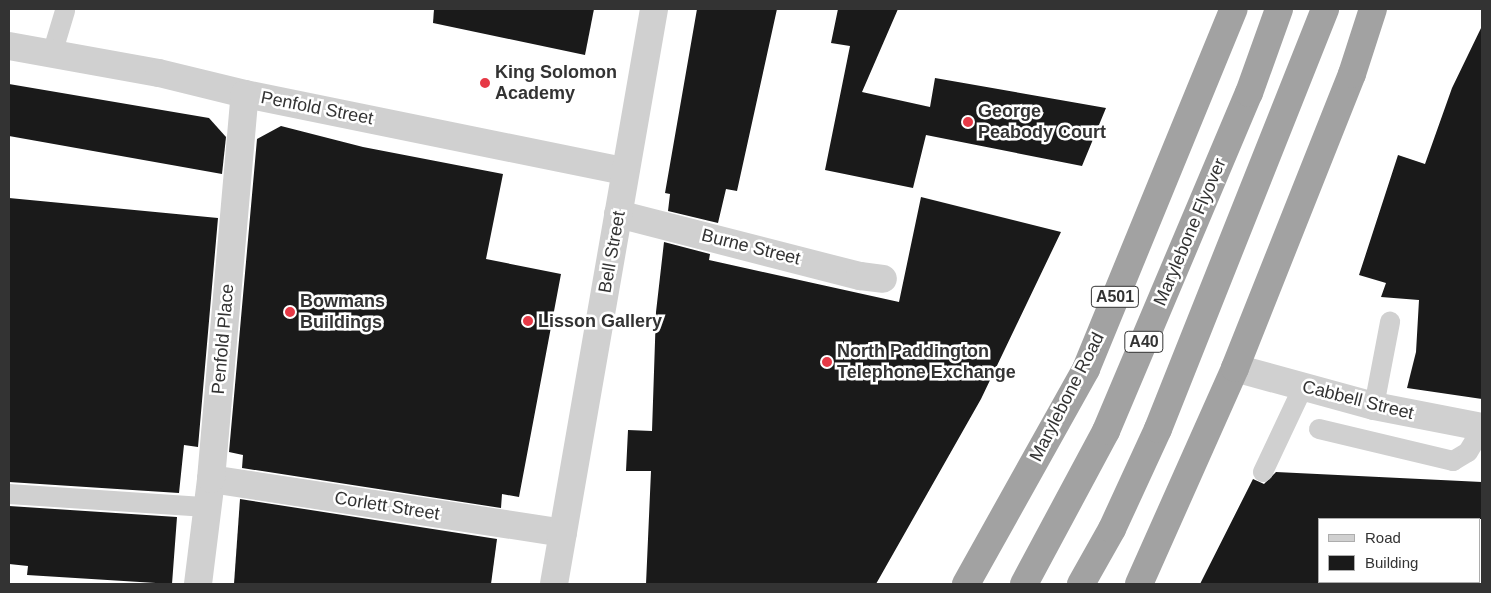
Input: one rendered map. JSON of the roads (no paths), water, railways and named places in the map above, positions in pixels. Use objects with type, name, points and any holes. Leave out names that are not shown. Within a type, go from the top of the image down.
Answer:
[{"type":"highway","name":"Marylebone Road","points":[[966,584],[1086,368],[1234,9]]},
{"type":"highway","name":"Marylebone Flyover","points":[[1024,584],[1106,431],[1249,93],[1279,9]]},
{"type":"highway","name":"A40","points":[[1081,584],[1112,529],[1158,429],[1325,9]]},
{"type":"highway","points":[[1139,584],[1235,368],[1352,74],[1373,9]]},
{"type":"street","name":"Bell Street","points":[[554,584],[654,9]]},
{"type":"street","name":"Penfold Street","points":[[9,46],[159,73],[245,94],[625,171]]},
{"type":"street","name":"Penfold Place","points":[[198,584],[211,480],[245,94]]},
{"type":"street","name":"Burne Street","points":[[618,214],[860,276],[883,279]]},
{"type":"street","name":"Cabbell Street","points":[[1235,368],[1374,406],[1482,428]]},
{"type":"street","name":"Corlett Street","points":[[211,480],[563,533]]},
{"type":"lane","points":[[52,54],[66,10]]},
{"type":"lane","points":[[1374,406],[1390,322]]},
{"type":"lane","points":[[1263,472],[1303,387]]},
{"type":"lane","points":[[1319,429],[1453,461],[1468,452],[1482,428]]},
{"type":"lane","points":[[9,494],[207,507]]},
{"type":"place","name":"King Solomon Academy","points":[[485,83]]},
{"type":"place","name":"George Peabody Court","points":[[968,122]]},
{"type":"place","name":"Bowmans Buildings","points":[[290,312]]},
{"type":"place","name":"Lisson Gallery","points":[[528,321]]},
{"type":"place","name":"North Paddington Telephone Exchange","points":[[827,362]]}]
